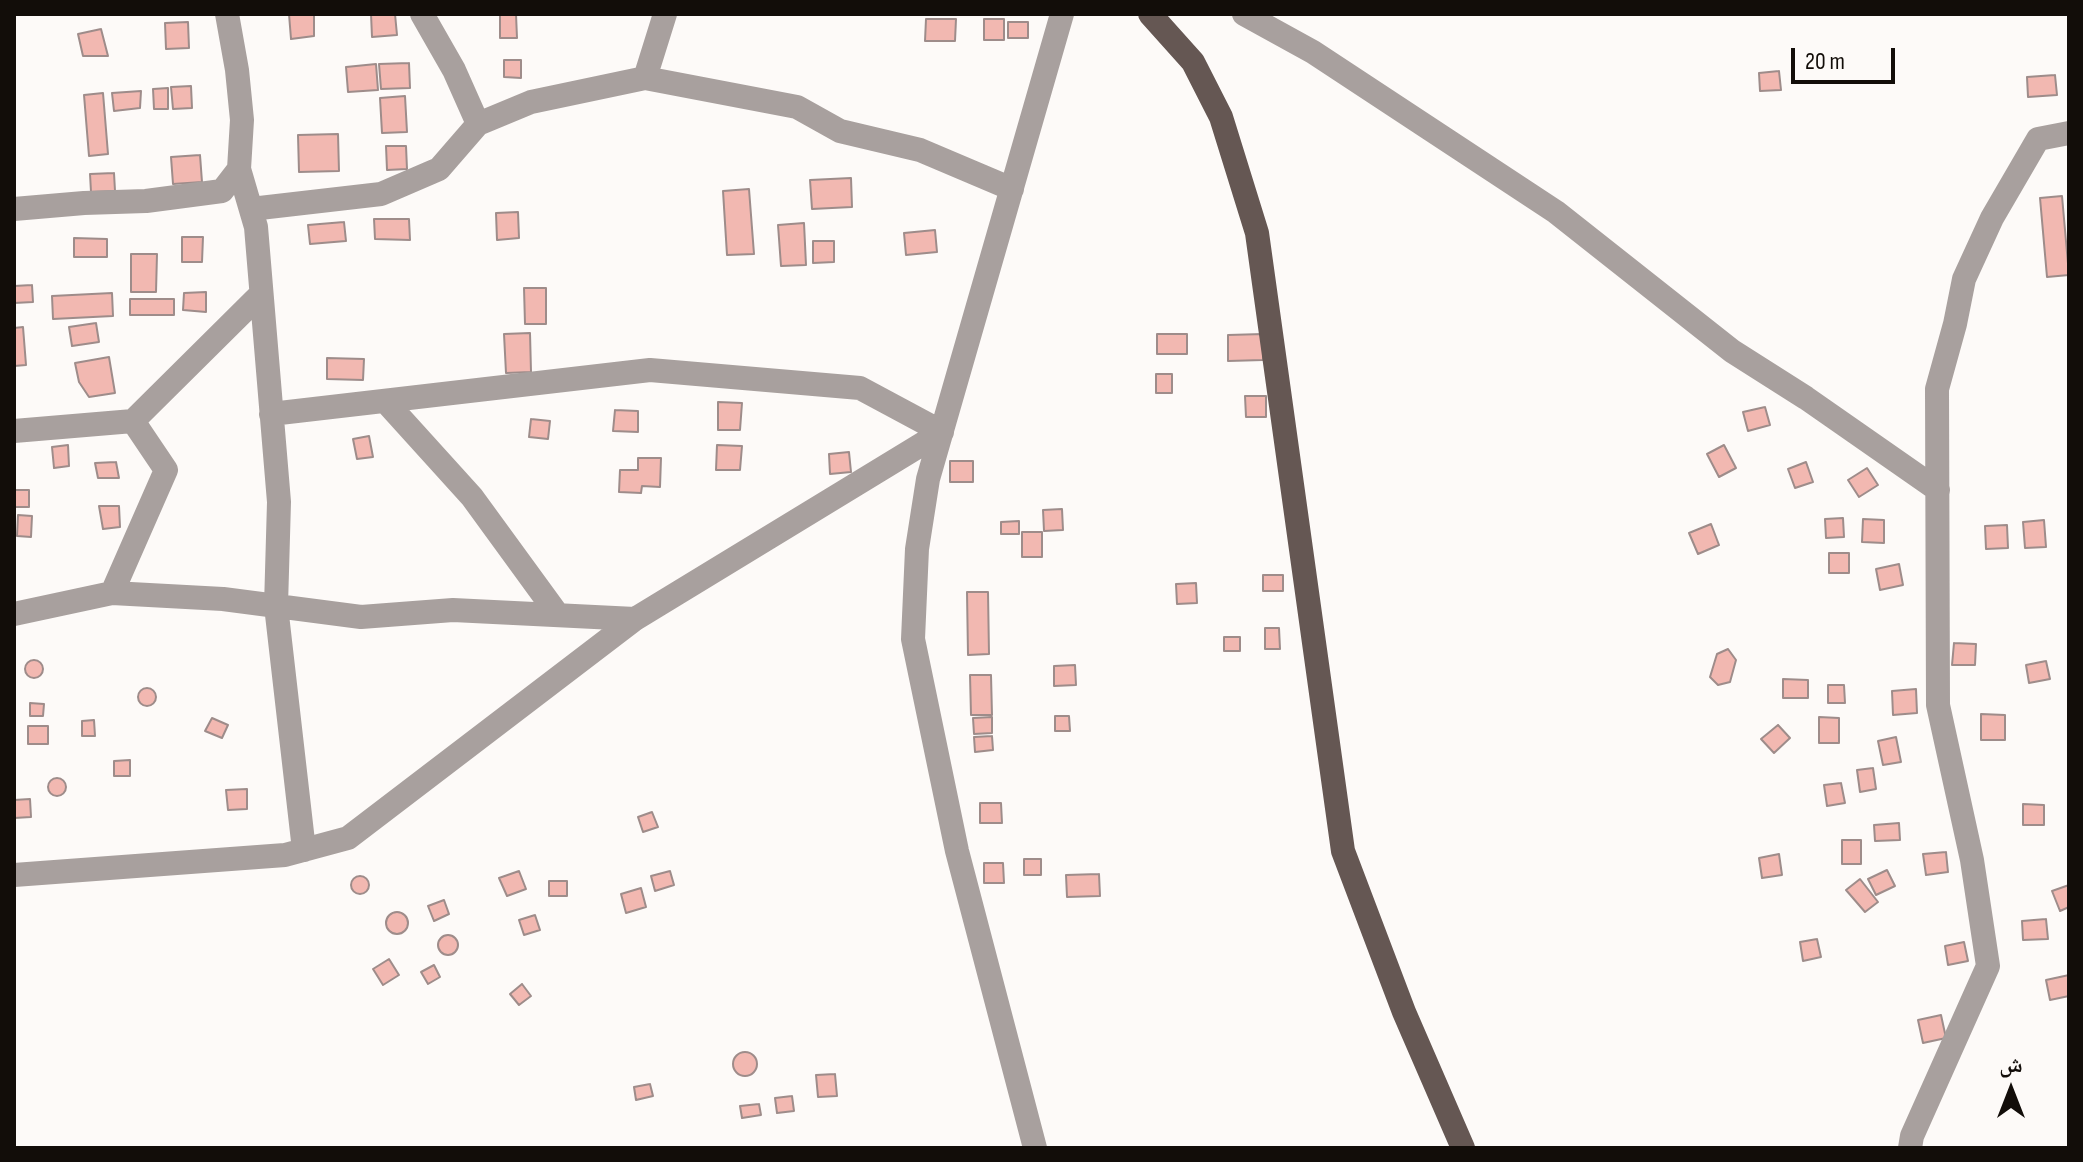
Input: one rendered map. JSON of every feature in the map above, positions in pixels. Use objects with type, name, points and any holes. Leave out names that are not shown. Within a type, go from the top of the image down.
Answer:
[{"type":"main road","points":[[1150,14],[1193,62],[1221,117],[1257,233],[1343,851],[1404,1012],[1463,1148]]},
{"type":"street","points":[[227,14],[242,120],[239,169],[256,227],[279,502],[276,606],[304,850]]},
{"type":"street","points":[[422,14],[454,70],[478,124]]},
{"type":"street","points":[[645,78],[665,14]]},
{"type":"street","points":[[1035,1148],[957,851],[913,639],[917,549],[928,479],[1062,14]]},
{"type":"street","points":[[1244,14],[1313,52],[1556,212],[1732,351],[1806,398],[1938,490]]},
{"type":"street","points":[[251,209],[381,194],[439,169],[478,124],[531,102],[645,78],[797,107],[840,131],[920,150],[1012,189]]},
{"type":"street","points":[[1910,1148],[1912,1136],[1988,966],[1972,860],[1938,705],[1937,389],[1964,279],[1992,218],[2038,139],[2069,133]]},
{"type":"street","points":[[14,209],[146,201],[222,191],[239,169]]},
{"type":"street","points":[[14,431],[133,421],[261,294]]},
{"type":"street","points":[[271,414],[650,370],[860,388],[942,432]]},
{"type":"street","points":[[386,402],[472,497],[558,615]]},
{"type":"street","points":[[112,593],[166,470],[133,421]]},
{"type":"street","points":[[14,875],[285,855],[348,838],[635,619],[942,432]]},
{"type":"street","points":[[14,614],[112,593],[223,599],[361,617],[453,610],[635,619]]},
{"type":"building","points":[[289,14],[314,14],[314,36],[291,39]]},
{"type":"building","points":[[371,14],[395,14],[397,35],[372,37]]},
{"type":"building","points":[[500,14],[516,14],[517,38],[500,38]]},
{"type":"building","points":[[926,19],[956,19],[955,41],[925,41]]},
{"type":"building","points":[[984,19],[1004,19],[1004,40],[984,40]]},
{"type":"building","points":[[188,22],[189,48],[166,49],[165,23]]},
{"type":"building","points":[[1008,22],[1028,22],[1028,38],[1008,38]]},
{"type":"building","points":[[101,29],[108,56],[83,56],[78,34]]},
{"type":"building","points":[[504,60],[521,60],[521,78],[504,77]]},
{"type":"building","points":[[409,63],[410,88],[381,89],[379,64]]},
{"type":"building","points":[[376,64],[378,90],[348,92],[346,67]]},
{"type":"building","points":[[1779,71],[1781,90],[1760,91],[1759,73]]},
{"type":"building","points":[[2055,75],[2057,95],[2028,97],[2027,77]]},
{"type":"building","points":[[191,86],[192,108],[173,109],[171,87]]},
{"type":"building","points":[[168,88],[168,109],[154,109],[153,89]]},
{"type":"building","points":[[141,91],[140,108],[114,111],[112,93]]},
{"type":"building","points":[[103,93],[108,154],[89,156],[84,95]]},
{"type":"building","points":[[405,96],[407,132],[382,133],[380,98]]},
{"type":"building","points":[[338,134],[339,171],[299,172],[298,135]]},
{"type":"building","points":[[386,146],[406,146],[407,169],[387,170]]},
{"type":"building","points":[[200,155],[202,182],[173,184],[171,157]]},
{"type":"building","points":[[114,173],[115,191],[91,192],[90,174]]},
{"type":"building","points":[[851,178],[852,207],[812,209],[810,180]]},
{"type":"building","points":[[749,189],[754,254],[727,255],[723,191]]},
{"type":"building","points":[[2062,196],[2069,275],[2047,277],[2040,198]]},
{"type":"building","points":[[518,212],[519,238],[497,240],[496,213]]},
{"type":"building","points":[[374,219],[409,219],[410,240],[375,239]]},
{"type":"building","points":[[344,222],[346,241],[310,244],[308,225]]},
{"type":"building","points":[[804,223],[806,265],[781,266],[778,225]]},
{"type":"building","points":[[935,230],[937,252],[906,255],[904,233]]},
{"type":"building","points":[[182,237],[203,237],[202,262],[182,262]]},
{"type":"building","points":[[74,238],[107,239],[107,257],[74,257]]},
{"type":"building","points":[[813,241],[834,241],[834,262],[813,263]]},
{"type":"building","points":[[131,254],[157,254],[156,292],[131,292]]},
{"type":"building","points":[[32,285],[33,302],[14,303],[14,286]]},
{"type":"building","points":[[524,288],[546,288],[546,324],[525,324]]},
{"type":"building","points":[[206,292],[206,312],[183,310],[184,293]]},
{"type":"building","points":[[112,293],[113,316],[53,319],[52,296]]},
{"type":"building","points":[[130,299],[174,299],[174,315],[130,315]]},
{"type":"building","points":[[96,323],[99,342],[72,346],[69,327]]},
{"type":"building","points":[[23,327],[26,365],[14,366],[14,328]]},
{"type":"building","points":[[530,333],[531,372],[506,373],[504,334]]},
{"type":"building","points":[[1157,334],[1187,334],[1187,354],[1157,354]]},
{"type":"building","points":[[1263,334],[1263,360],[1228,361],[1228,335]]},
{"type":"building","points":[[109,357],[115,393],[89,397],[79,382],[75,363]]},
{"type":"building","points":[[327,358],[364,359],[363,380],[327,379]]},
{"type":"building","points":[[1156,374],[1172,374],[1172,393],[1156,393]]},
{"type":"building","points":[[1245,396],[1266,396],[1266,417],[1246,417]]},
{"type":"building","points":[[718,402],[742,403],[740,430],[718,430]]},
{"type":"building","points":[[1765,407],[1770,425],[1748,431],[1743,412]]},
{"type":"building","points":[[615,410],[638,411],[638,432],[613,431]]},
{"type":"building","points":[[531,419],[550,421],[548,439],[529,437]]},
{"type":"building","points":[[369,436],[373,457],[357,459],[353,439]]},
{"type":"building","points":[[68,445],[69,466],[54,468],[52,447]]},
{"type":"building","points":[[717,445],[742,446],[740,470],[716,470]]},
{"type":"building","points":[[1724,445],[1736,468],[1719,477],[1707,454]]},
{"type":"building","points":[[849,452],[851,472],[830,474],[829,454]]},
{"type":"building","points":[[638,458],[661,458],[660,487],[642,486],[641,493],[619,492],[620,470],[638,470]]},
{"type":"building","points":[[950,461],[973,461],[973,482],[950,482]]},
{"type":"building","points":[[116,462],[119,478],[98,478],[95,463]]},
{"type":"building","points":[[1806,462],[1813,482],[1795,488],[1788,469]]},
{"type":"building","points":[[1867,468],[1878,485],[1859,497],[1848,480]]},
{"type":"building","points":[[14,490],[29,490],[29,507],[14,507]]},
{"type":"building","points":[[99,506],[119,506],[120,527],[103,529]]},
{"type":"building","points":[[1062,509],[1063,530],[1044,531],[1043,510]]},
{"type":"building","points":[[18,515],[32,516],[31,537],[17,536]]},
{"type":"building","points":[[1843,518],[1844,537],[1826,538],[1825,519]]},
{"type":"building","points":[[1863,519],[1884,520],[1884,543],[1862,542]]},
{"type":"building","points":[[2044,520],[2046,547],[2025,548],[2023,522]]},
{"type":"building","points":[[1019,521],[1019,534],[1001,534],[1001,522]]},
{"type":"building","points":[[1711,524],[1719,545],[1698,554],[1689,533]]},
{"type":"building","points":[[2007,525],[2008,548],[1986,549],[1985,526]]},
{"type":"building","points":[[1022,532],[1042,532],[1042,557],[1022,557]]},
{"type":"building","points":[[1829,553],[1849,553],[1849,573],[1829,573]]},
{"type":"building","points":[[1899,564],[1903,585],[1880,590],[1876,569]]},
{"type":"building","points":[[1263,575],[1283,575],[1283,591],[1263,591]]},
{"type":"building","points":[[1196,583],[1197,603],[1177,604],[1176,584]]},
{"type":"building","points":[[967,592],[988,592],[989,654],[968,655]]},
{"type":"building","points":[[1265,628],[1279,628],[1280,649],[1265,649]]},
{"type":"building","points":[[1224,637],[1240,637],[1240,651],[1224,651]]},
{"type":"building","points":[[1954,643],[1976,644],[1975,665],[1952,665]]},
{"type":"building","points":[[1728,649],[1736,660],[1730,682],[1718,685],[1710,677],[1717,654]]},
{"type":"building","points":[[34,660],[43,669],[34,678],[25,669]]},
{"type":"building","points":[[2046,661],[2050,679],[2029,683],[2026,665]]},
{"type":"building","points":[[1075,665],[1076,685],[1054,686],[1054,666]]},
{"type":"building","points":[[970,675],[991,675],[992,715],[971,715]]},
{"type":"building","points":[[1783,679],[1808,680],[1808,698],[1783,698]]},
{"type":"building","points":[[1828,685],[1844,685],[1845,703],[1828,703]]},
{"type":"building","points":[[143,688],[151,688],[156,697],[154,704],[143,706],[138,701],[138,693]]},
{"type":"building","points":[[1916,689],[1917,713],[1893,715],[1892,691]]},
{"type":"building","points":[[30,703],[44,704],[43,716],[30,716]]},
{"type":"building","points":[[1981,714],[2005,715],[2005,740],[1981,740]]},
{"type":"building","points":[[1055,716],[1069,716],[1070,731],[1055,731]]},
{"type":"building","points":[[992,717],[992,733],[974,734],[973,718]]},
{"type":"building","points":[[1819,717],[1839,718],[1839,743],[1819,743]]},
{"type":"building","points":[[212,718],[228,725],[222,738],[205,731]]},
{"type":"building","points":[[94,720],[95,736],[82,736],[82,721]]},
{"type":"building","points":[[1778,725],[1790,738],[1774,753],[1761,739]]},
{"type":"building","points":[[28,726],[48,726],[48,744],[28,744]]},
{"type":"building","points":[[992,736],[993,750],[975,752],[974,737]]},
{"type":"building","points":[[1896,737],[1901,762],[1883,765],[1878,741]]},
{"type":"building","points":[[130,760],[130,776],[114,776],[114,761]]},
{"type":"building","points":[[1873,768],[1876,789],[1860,792],[1857,770]]},
{"type":"building","points":[[57,778],[66,787],[57,796],[48,787]]},
{"type":"building","points":[[1841,783],[1845,803],[1827,806],[1824,785]]},
{"type":"building","points":[[247,789],[247,809],[228,810],[226,790]]},
{"type":"building","points":[[30,799],[31,817],[14,818],[14,800]]},
{"type":"building","points":[[980,803],[1001,803],[1002,823],[980,823]]},
{"type":"building","points":[[2023,804],[2044,805],[2044,825],[2023,825]]},
{"type":"building","points":[[652,812],[658,827],[643,832],[638,817]]},
{"type":"building","points":[[1899,823],[1900,840],[1875,841],[1874,825]]},
{"type":"building","points":[[1842,840],[1861,840],[1861,864],[1842,864]]},
{"type":"building","points":[[1946,852],[1948,872],[1926,875],[1923,854]]},
{"type":"building","points":[[1779,854],[1782,875],[1762,878],[1759,858]]},
{"type":"building","points":[[1024,859],[1041,859],[1041,875],[1024,875]]},
{"type":"building","points":[[984,863],[1003,863],[1004,883],[984,883]]},
{"type":"building","points":[[1887,870],[1895,886],[1876,895],[1868,879]]},
{"type":"building","points":[[519,871],[526,889],[507,896],[499,878]]},
{"type":"building","points":[[670,871],[674,885],[655,891],[651,876]]},
{"type":"building","points":[[1099,874],[1100,896],[1067,897],[1066,875]]},
{"type":"building","points":[[360,876],[369,885],[360,894],[351,885]]},
{"type":"building","points":[[1860,879],[1878,902],[1865,912],[1846,890]]},
{"type":"building","points":[[549,881],[567,881],[567,896],[549,896]]},
{"type":"building","points":[[2069,885],[2069,907],[2060,911],[2052,891]]},
{"type":"building","points":[[641,888],[646,907],[626,913],[621,894]]},
{"type":"building","points":[[444,900],[449,914],[434,921],[428,906]]},
{"type":"building","points":[[397,912],[405,915],[408,923],[405,931],[397,934],[389,931],[386,923],[389,915]]},
{"type":"building","points":[[535,915],[540,930],[524,935],[519,920]]},
{"type":"building","points":[[2046,919],[2048,939],[2023,940],[2022,921]]},
{"type":"building","points":[[444,935],[452,935],[458,945],[452,955],[444,955],[438,949],[438,941]]},
{"type":"building","points":[[1817,939],[1821,957],[1803,961],[1800,942]]},
{"type":"building","points":[[1964,942],[1968,961],[1948,965],[1945,946]]},
{"type":"building","points":[[389,959],[399,975],[383,985],[373,969]]},
{"type":"building","points":[[434,965],[440,977],[428,984],[421,972]]},
{"type":"building","points":[[2069,975],[2069,996],[2050,1000],[2046,980]]},
{"type":"building","points":[[522,984],[531,996],[519,1005],[510,994]]},
{"type":"building","points":[[1941,1015],[1946,1038],[1923,1043],[1918,1020]]},
{"type":"building","points":[[745,1052],[753,1056],[757,1064],[753,1072],[745,1076],[737,1072],[733,1064],[737,1056]]},
{"type":"building","points":[[835,1074],[837,1096],[818,1097],[816,1075]]},
{"type":"building","points":[[650,1084],[653,1096],[636,1100],[634,1087]]},
{"type":"building","points":[[792,1096],[794,1111],[777,1113],[775,1098]]},
{"type":"building","points":[[759,1104],[761,1115],[742,1118],[740,1106]]}]
